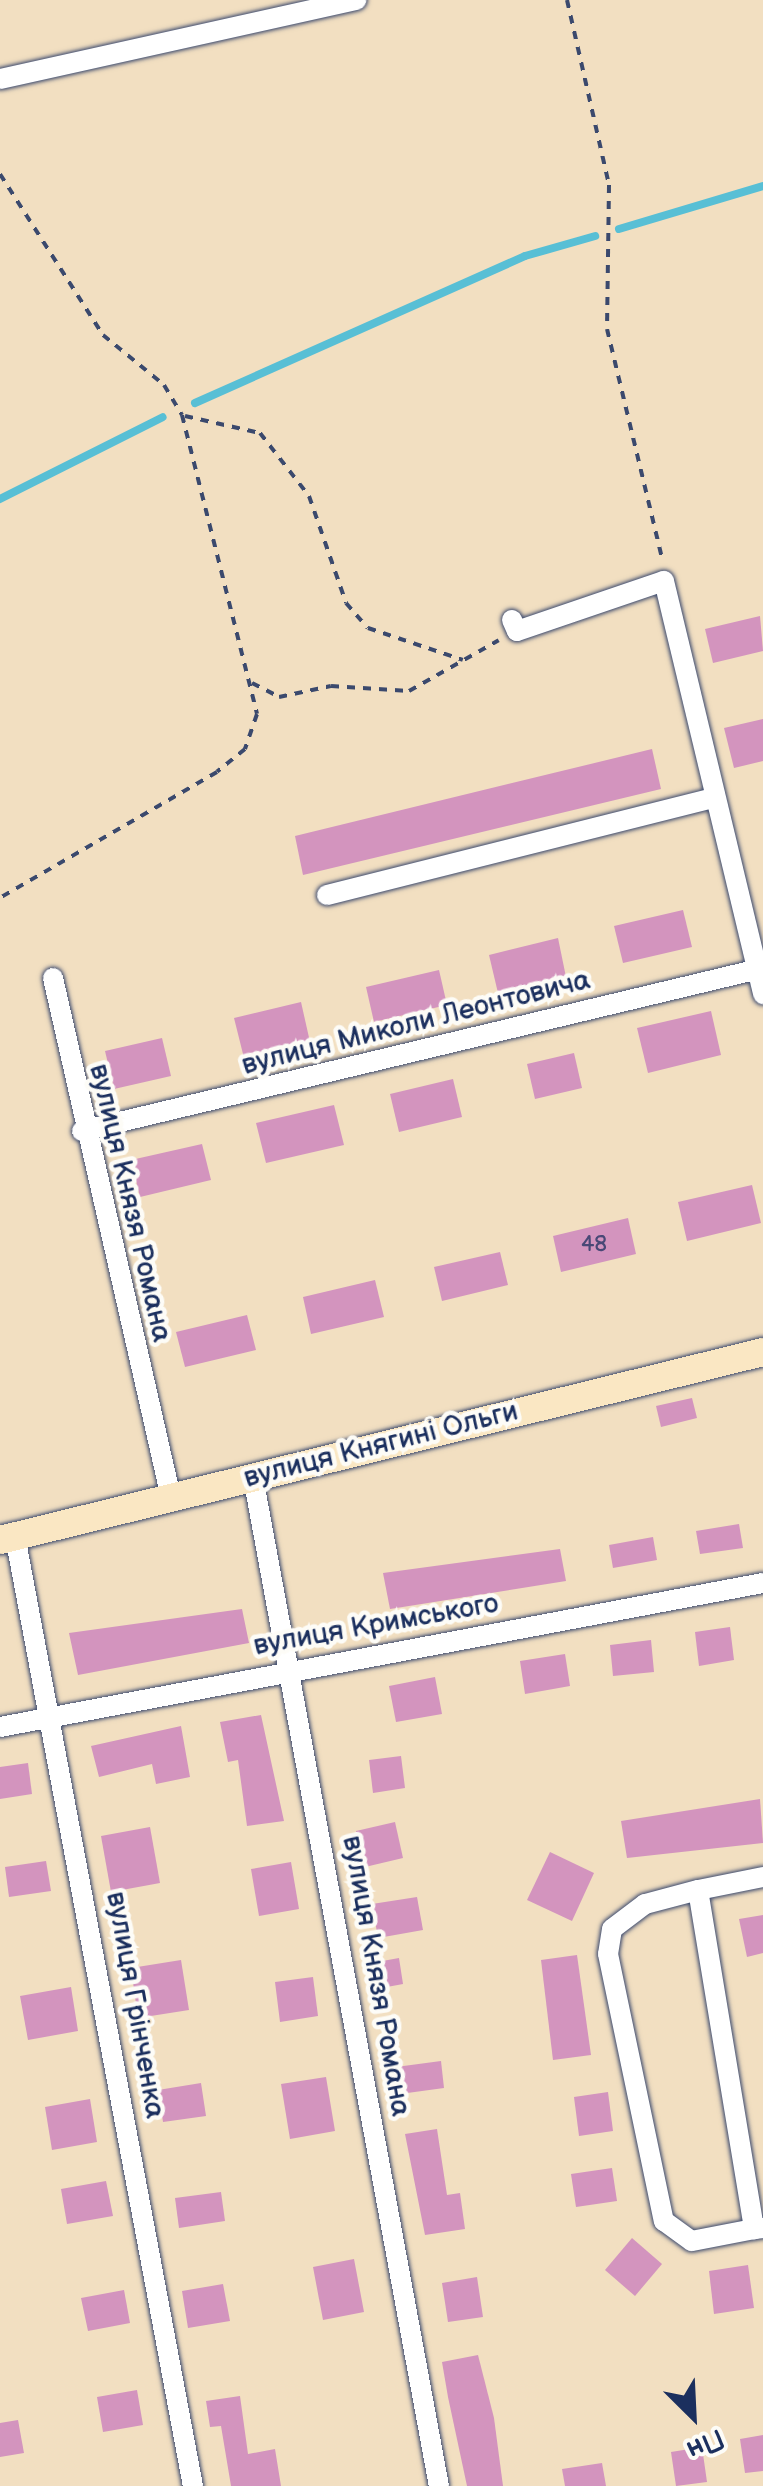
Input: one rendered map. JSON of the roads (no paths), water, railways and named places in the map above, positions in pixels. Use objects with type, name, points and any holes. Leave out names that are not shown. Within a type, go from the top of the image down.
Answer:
[{"type":"street","points":[[0,78],[356,0]]},
{"type":"street","points":[[514,625],[664,581],[712,798],[760,968],[763,994]]},
{"type":"street","points":[[327,894],[712,798]]},
{"type":"street","name":"вулиця Миколи Леонтовича","points":[[82,1131],[760,968]]},
{"type":"street","name":"вулиця Князя Романа","points":[[53,978],[82,1131],[171,1498]]},
{"type":"street","name":"вулиця Княгині Ольги","points":[[7,1538],[763,1352]]},
{"type":"street","name":"вулиця Князя Романа","points":[[253,1476],[294,1666],[438,2486]]},
{"type":"street","name":"вулиця Грінченка","points":[[7,1538],[55,1715],[193,2486]]},
{"type":"street","name":"вулиця Кримського","points":[[0,1727],[294,1666],[763,1584]]},
{"type":"street","points":[[698,1890],[759,2229],[692,2241],[664,2221],[608,1954],[612,1929],[645,1904],[698,1890],[763,1877]]},
{"type":"waterway","points":[[619,229],[763,186]]},
{"type":"waterway","points":[[195,403],[525,256],[595,236]]},
{"type":"waterway","points":[[0,499],[163,417]]}]
